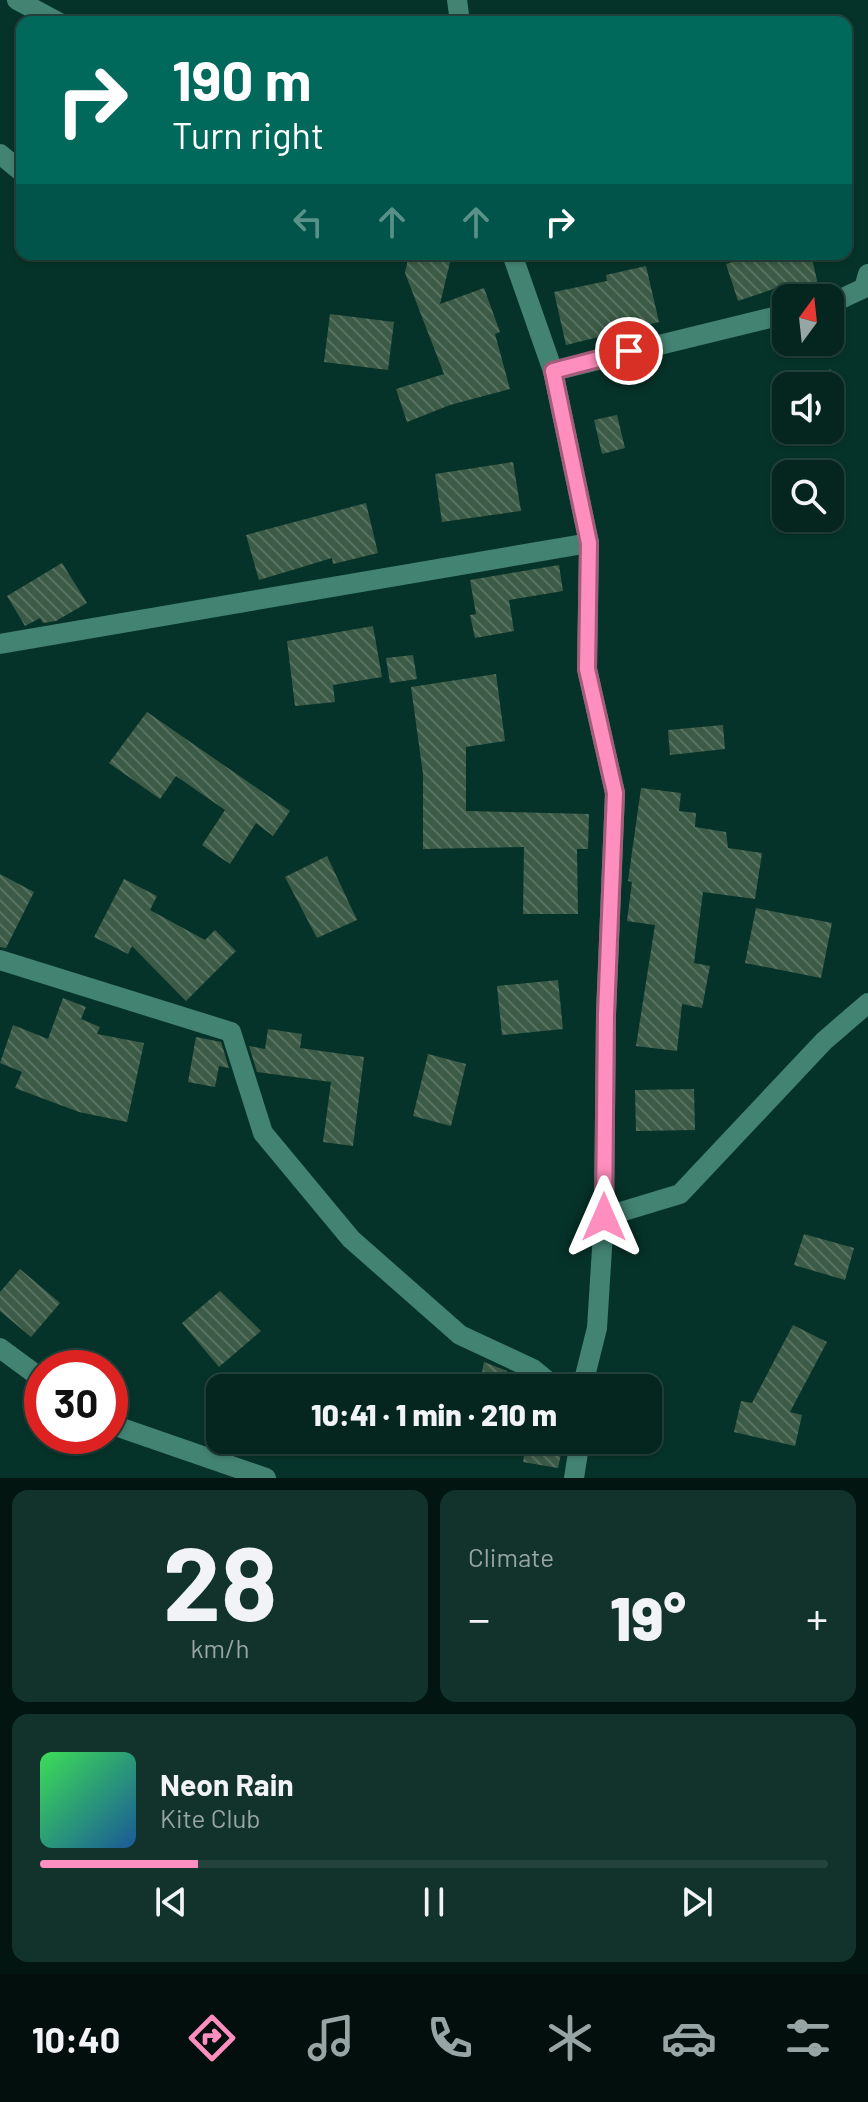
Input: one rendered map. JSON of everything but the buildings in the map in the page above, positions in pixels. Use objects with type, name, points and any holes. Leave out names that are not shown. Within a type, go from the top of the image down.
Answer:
[{"type":"street","points":[[17,0],[47,16]]},
{"type":"street","points":[[0,154],[16,167]]},
{"type":"street","points":[[514,260],[553,371],[589,543],[587,669],[615,793],[606,1014],[604,1217],[597,1328],[586,1374]]},
{"type":"street","points":[[844,297],[864,288],[868,274]]},
{"type":"street","points":[[553,371],[772,317]]},
{"type":"street","points":[[0,644],[589,543]]},
{"type":"street","points":[[0,960],[231,1032],[263,1133],[351,1239],[460,1335],[539,1374]]},
{"type":"street","points":[[604,1217],[680,1194],[824,1041],[868,1003]]},
{"type":"street","points":[[0,1348],[24,1366]]},
{"type":"street","points":[[128,1430],[266,1478]]},
{"type":"street","points":[[574,1478],[578,1454]]},
{"type":"route","points":[[604,1217],[606,1014],[615,793],[587,669],[589,543],[553,371],[629,351]]}]
